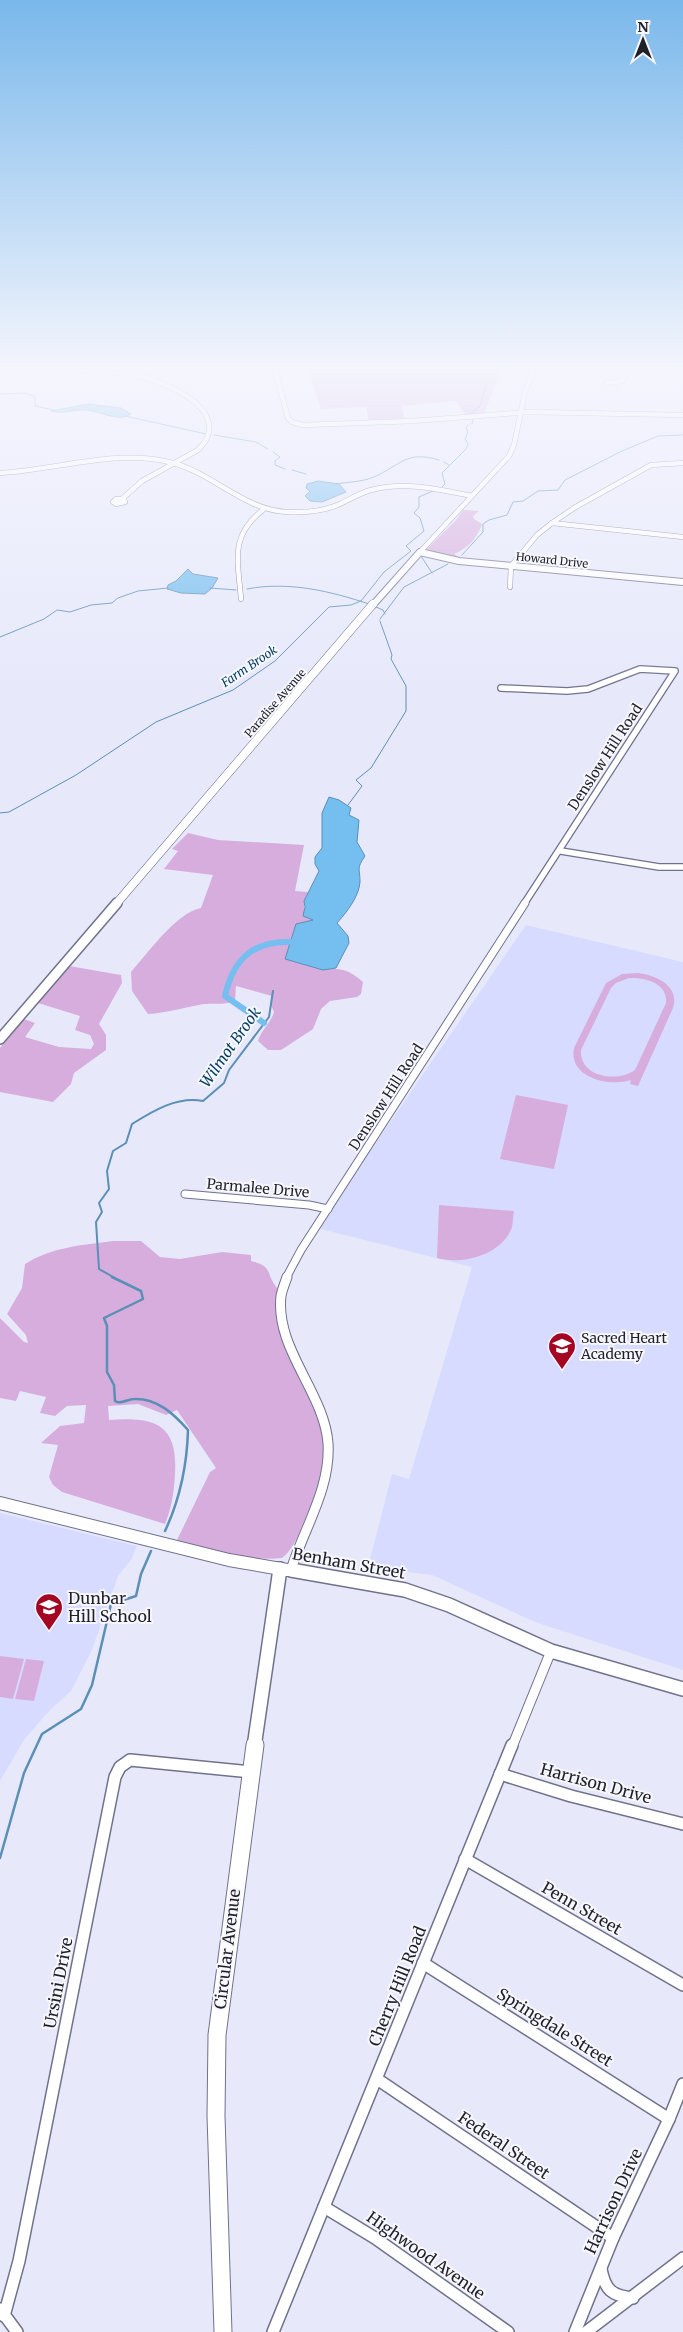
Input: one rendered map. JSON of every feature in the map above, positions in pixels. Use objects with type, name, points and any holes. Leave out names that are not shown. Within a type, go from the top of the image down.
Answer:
[{"type":"main road","name":"Benham Street","points":[[286,1570],[405,1590],[449,1605],[551,1651],[683,1689]]},
{"type":"main road","name":"Circular Avenue","points":[[223,2332],[216,2116],[216,2045],[220,1998],[251,1772],[286,1570]]},
{"type":"street","points":[[122,499],[141,482],[153,475]]},
{"type":"street","points":[[201,475],[247,503],[264,509],[292,512],[320,510],[369,490],[396,486],[432,487],[472,496]]},
{"type":"street","name":"Paradise Avenue","points":[[0,1039],[262,736],[374,602],[491,475]]},
{"type":"street","points":[[510,587],[511,566],[532,540],[574,508],[633,475]]},
{"type":"street","points":[[241,599],[237,550],[240,534],[249,522],[264,509]]},
{"type":"street","points":[[552,523],[683,537]]},
{"type":"street","name":"Howard Drive","points":[[420,552],[451,560],[683,582]]},
{"type":"street","name":"Denslow Hill Road","points":[[286,1570],[323,1491],[328,1466],[328,1442],[323,1419],[285,1329],[280,1306],[287,1277],[328,1209],[561,851],[582,814],[675,671],[656,668],[640,669],[588,689],[567,691],[501,688]]},
{"type":"street","points":[[561,851],[659,867],[683,867]]},
{"type":"street","name":"Parmalee Drive","points":[[185,1194],[309,1205],[328,1209]]},
{"type":"street","name":"Benham Street","points":[[0,1503],[111,1529],[229,1560],[286,1570]]},
{"type":"street","name":"Cherry Hill Road","points":[[273,2332],[551,1651]]},
{"type":"street","name":"Ursini Drive","points":[[17,2332],[2,2312],[19,2261],[114,1777],[120,1767],[130,1760],[251,1772]]},
{"type":"street","name":"Harrison Drive","points":[[500,1774],[571,1796],[683,1824]]},
{"type":"street","name":"Penn Street","points":[[466,1859],[683,1985]]},
{"type":"street","name":"Springdale Street","points":[[423,1963],[669,2119]]},
{"type":"street","name":"Federal Street","points":[[377,2079],[613,2238]]},
{"type":"street","name":"Harrison Drive","points":[[574,2332],[613,2238],[669,2119],[683,2084]]},
{"type":"street","name":"Highwood Avenue","points":[[324,2207],[375,2238],[508,2332]]},
{"type":"street","points":[[586,2332],[683,2258]]},
{"type":"street","points":[[601,2267],[604,2285],[609,2292],[615,2297],[633,2298]]},
{"type":"shaded area","points":[[463,510],[479,511],[473,516],[474,519],[482,524],[471,543],[454,554],[459,557],[458,559],[425,551],[456,520]]},
{"type":"shaded area","points":[[188,833],[218,840],[304,845],[295,891],[308,892],[304,901],[304,916],[316,920],[323,970],[340,969],[354,975],[363,982],[361,994],[357,997],[330,1001],[321,1009],[313,1029],[281,1050],[268,1050],[258,1041],[274,1012],[271,1005],[272,996],[236,986],[235,1001],[222,1004],[204,1004],[168,1012],[148,1014],[132,991],[131,972],[173,925],[182,917],[201,908],[213,875],[164,869],[178,851],[172,849]]},
{"type":"shaded area","name":"Sacred Heart Academy","points":[[526,925],[683,962],[683,1670],[535,1622],[432,1575],[368,1567],[392,1474],[409,1479],[472,1267],[317,1228]]},
{"type":"shaded area","points":[[69,966],[121,975],[122,983],[99,1024],[106,1035],[106,1050],[74,1073],[71,1084],[53,1102],[0,1092],[0,1048],[24,1019],[35,1023],[25,1037],[59,1047],[91,1049],[94,1044],[90,1035],[75,1030],[80,1016],[38,1003]]},
{"type":"shaded area","points":[[638,973],[659,979],[670,988],[674,1000],[673,1008],[638,1086],[630,1084],[631,1080],[612,1082],[592,1078],[577,1067],[574,1058],[574,1048],[606,983],[622,974]],"holes":[[[629,978],[648,980],[659,986],[666,996],[666,1003],[635,1070],[619,1076],[609,1077],[600,1075],[592,1072],[586,1066],[582,1059],[581,1050],[611,988],[616,983]]]},
{"type":"shaded area","points":[[516,1095],[568,1105],[554,1169],[500,1159]]},
{"type":"shaded area","points":[[439,1205],[514,1211],[512,1227],[500,1245],[480,1256],[458,1260],[437,1258]]},
{"type":"shaded area","points":[[113,1241],[141,1241],[160,1257],[180,1259],[222,1252],[251,1255],[251,1261],[258,1263],[268,1271],[277,1288],[278,1316],[282,1332],[318,1416],[324,1451],[317,1489],[298,1537],[287,1554],[282,1558],[270,1559],[243,1556],[215,1551],[177,1540],[210,1472],[216,1468],[177,1410],[166,1415],[138,1404],[108,1406],[109,1420],[125,1419],[150,1422],[160,1427],[167,1434],[172,1444],[175,1457],[174,1487],[165,1524],[62,1492],[53,1485],[49,1477],[58,1445],[41,1443],[60,1426],[84,1423],[86,1405],[67,1406],[55,1416],[40,1413],[46,1397],[20,1391],[16,1401],[0,1398],[0,1318],[24,1342],[28,1343],[26,1335],[7,1314],[22,1288],[25,1264],[57,1250]]},
{"type":"shaded area","name":"Dunbar Hill School","points":[[0,1513],[137,1546],[131,1560],[118,1576],[91,1652],[71,1691],[48,1712],[24,1740],[0,1781]]},
{"type":"shaded area","points":[[0,1656],[24,1659],[13,1699],[0,1697]]},
{"type":"shaded area","points":[[26,1659],[44,1661],[34,1701],[15,1699]]},
{"type":"water","points":[[318,481],[339,484],[346,492],[322,502],[310,501],[305,496],[310,491],[306,488],[307,484]]},
{"type":"water","points":[[188,569],[193,574],[218,578],[212,588],[205,594],[181,593],[167,589],[168,585],[176,581]]},
{"type":"water","points":[[329,797],[339,800],[351,808],[349,815],[359,820],[357,842],[365,856],[359,866],[360,882],[355,899],[337,923],[348,936],[349,943],[336,968],[323,970],[285,959],[296,924],[313,920],[303,916],[304,901],[319,871],[315,864],[315,857],[322,848],[322,813]]},
{"type":"waterway","points":[[335,484],[360,481],[378,475]]},
{"type":"waterway","points":[[442,475],[445,484],[442,487]]},
{"type":"waterway","name":"Wilmot Brook","points":[[462,555],[483,532],[483,524],[489,520],[507,515],[513,502],[523,501],[538,491],[558,490],[565,480],[575,475]]},
{"type":"waterway","name":"Farm Brook","points":[[360,601],[384,572],[411,551],[406,546],[424,531],[420,518],[414,513],[419,507],[419,497],[435,490]]},
{"type":"waterway","points":[[421,556],[432,573]]},
{"type":"waterway","name":"Wilmot Brook","points":[[432,573],[448,564]]},
{"type":"waterway","name":"Wilmot Brook","points":[[384,613],[404,587],[432,573]]},
{"type":"waterway","points":[[247,589],[278,586],[293,587],[324,591],[360,601]]},
{"type":"waterway","points":[[0,637],[44,619],[57,610],[70,612],[91,605],[112,603],[118,598],[138,591],[168,588]]},
{"type":"waterway","points":[[210,588],[236,590]]},
{"type":"waterway","name":"Farm Brook","points":[[0,813],[9,812],[76,775],[156,722],[233,690],[275,661],[329,607],[351,605],[360,601]]},
{"type":"waterway","name":"Farm Brook","points":[[360,601],[369,604]]},
{"type":"waterway","points":[[374,606],[383,610],[384,613]]},
{"type":"waterway","name":"Wilmot Brook","points":[[380,619],[384,613]]},
{"type":"waterway","name":"Wilmot Brook","points":[[348,805],[362,786],[356,780],[371,768],[406,711],[406,686],[391,659],[392,655],[380,621]]},
{"type":"waterway","points":[[264,1023],[225,996],[229,982],[241,960],[259,947],[283,942],[297,942]]},
{"type":"waterway","name":"Wilmot Brook","points":[[115,1278],[99,1269],[96,1222],[102,1212],[99,1203],[109,1189],[107,1171],[113,1151],[126,1143],[132,1124],[140,1119],[175,1103],[193,1100],[203,1101],[224,1083],[229,1070],[269,1017],[273,991]]},
{"type":"waterway","name":"Wilmot Brook","points":[[112,1277],[141,1291],[143,1299],[104,1318],[107,1326],[107,1372],[114,1385],[115,1401],[142,1399],[158,1404],[177,1418],[188,1430],[182,1482],[175,1507],[165,1531]]},
{"type":"waterway","name":"Wilmot Brook","points":[[0,1858],[24,1773],[42,1734],[81,1709],[92,1685],[111,1604],[136,1596],[141,1574],[151,1551]]},
{"type":"place","name":"Sacred Heart Academy","points":[[562,1370]]},
{"type":"place","name":"Dunbar Hill School","points":[[49,1631]]}]
